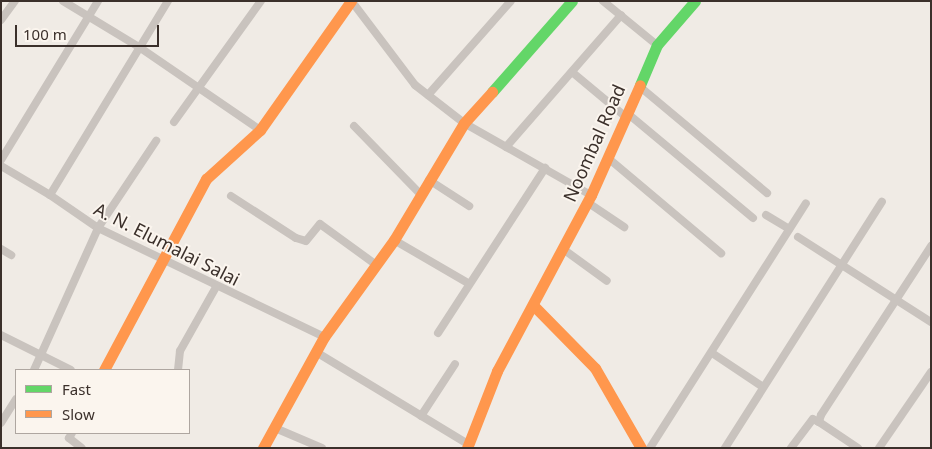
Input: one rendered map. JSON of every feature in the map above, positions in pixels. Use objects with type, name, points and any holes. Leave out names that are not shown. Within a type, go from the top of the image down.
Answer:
[{"type":"street","points":[[1,20],[15,1]]},
{"type":"street","points":[[63,1],[88,18],[140,47],[260,130]]},
{"type":"street","points":[[1,160],[98,1]]},
{"type":"street","points":[[50,194],[168,1]]},
{"type":"street","points":[[174,122],[261,1]]},
{"type":"street","points":[[428,94],[510,1]]},
{"type":"street","points":[[263,448],[324,337],[394,240],[464,123],[572,1]]},
{"type":"street","points":[[603,1],[657,45]]},
{"type":"street","name":"Noombal Road","points":[[467,446],[497,371],[589,198],[657,45],[695,1]]},
{"type":"street","points":[[105,369],[206,179],[260,130],[330,27],[352,2],[415,84],[464,123],[545,168],[589,198],[624,228]]},
{"type":"street","points":[[506,147],[621,16]]},
{"type":"street","points":[[572,72],[753,218]]},
{"type":"street","points":[[639,86],[767,193]]},
{"type":"street","points":[[354,126],[421,195]]},
{"type":"street","points":[[35,369],[42,357],[98,228],[156,141]]},
{"type":"street","points":[[608,158],[721,253]]},
{"type":"street","name":"A. N. Elumalai Salai","points":[[1,166],[50,194],[98,228],[216,287],[324,337]]},
{"type":"street","points":[[438,333],[468,283],[545,168]]},
{"type":"street","points":[[429,180],[469,206]]},
{"type":"street","points":[[231,196],[296,238],[306,241],[320,224],[375,264]]},
{"type":"street","points":[[725,448],[882,202]]},
{"type":"street","points":[[650,448],[806,203]]},
{"type":"street","points":[[766,215],[789,230]]},
{"type":"street","points":[[798,237],[931,322]]},
{"type":"street","points":[[394,240],[468,283]]},
{"type":"street","points":[[819,422],[827,402],[898,301],[931,246]]},
{"type":"street","points":[[1,249],[11,255]]},
{"type":"street","points":[[563,249],[608,281]]},
{"type":"street","points":[[178,369],[180,351],[216,287]]},
{"type":"street","points":[[533,305],[595,368],[641,448]]},
{"type":"street","points":[[1,335],[69,369]]},
{"type":"street","points":[[316,352],[467,446]]},
{"type":"street","points":[[712,353],[764,387]]},
{"type":"street","points":[[421,416],[455,364]]},
{"type":"street","points":[[880,448],[931,372]]},
{"type":"street","points":[[1,423],[15,401]]},
{"type":"street","points":[[791,448],[813,419],[858,448]]},
{"type":"street","points":[[275,428],[322,448]]},
{"type":"street","points":[[72,434],[70,438],[82,448]]},
{"type":"traffic: fast","points":[[492,92],[572,1]]},
{"type":"traffic: fast","points":[[640,85],[657,45],[695,1]]},
{"type":"traffic: slow","points":[[105,369],[206,179],[260,130],[351,1]]},
{"type":"traffic: slow","points":[[467,448],[497,371],[591,195],[640,85]]},
{"type":"traffic: slow","points":[[263,448],[324,337],[394,240],[464,123],[492,92]]},
{"type":"traffic: slow","points":[[533,305],[595,368],[641,448]]}]
